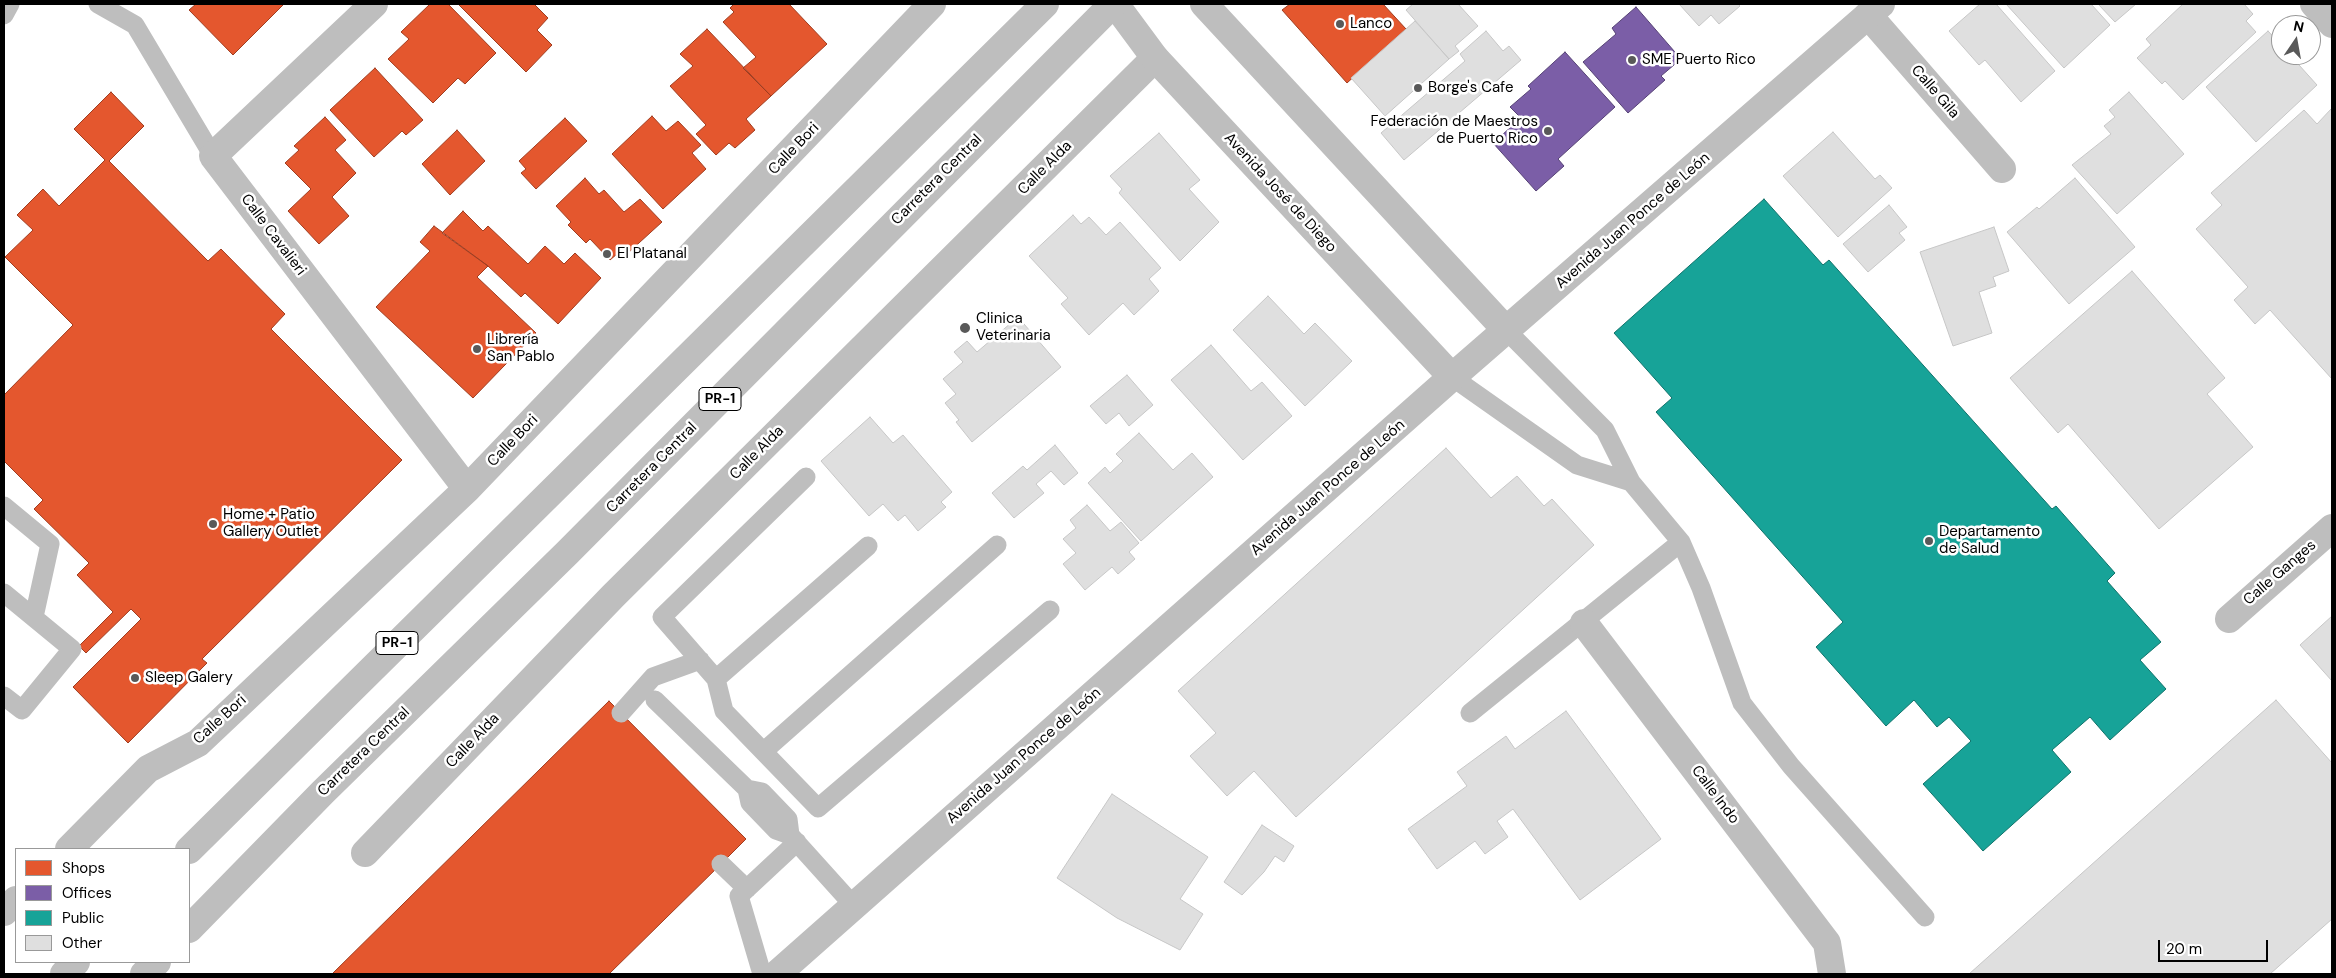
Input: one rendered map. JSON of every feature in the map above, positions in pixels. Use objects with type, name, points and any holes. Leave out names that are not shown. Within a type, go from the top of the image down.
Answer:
[{"type":"main road","points":[[213,156],[374,4]]},
{"type":"main road","name":"Calle Bori","points":[[70,848],[148,769],[198,742],[467,489],[932,4]]},
{"type":"main road","name":"PR-1","points":[[190,849],[1045,4]]},
{"type":"main road","name":"Avenida José de Diego","points":[[1114,4],[1155,58],[1452,378]]},
{"type":"main road","name":"Carretera Central","points":[[190,928],[323,792],[574,546],[1114,4]]},
{"type":"main road","points":[[1205,4],[1507,331]]},
{"type":"main road","points":[[2314,4],[2332,24]]},
{"type":"main road","name":"Avenida Juan Ponce de León","points":[[777,974],[1452,378],[1875,10]]},
{"type":"main road","name":"Calle Gila","points":[[1875,10],[2002,169]]},
{"type":"main road","name":"Calle Alda","points":[[365,853],[613,596],[1155,58]]},
{"type":"main road","name":"Calle Cavalieri","points":[[213,156],[467,489]]},
{"type":"main road","name":"Calle Ganges","points":[[2228,619],[2332,528]]},
{"type":"main road","name":"Calle Indo","points":[[1584,623],[1827,943],[1832,974]]},
{"type":"main road","points":[[4,912],[15,901]]},
{"type":"main road","points":[[64,974],[75,963]]},
{"type":"main road","points":[[144,974],[156,963]]},
{"type":"lane","points":[[4,15],[10,4]]},
{"type":"lane","points":[[98,4],[135,25],[213,156]]},
{"type":"lane","points":[[1507,331],[1605,430],[1631,482],[1681,542],[1701,588],[1742,702],[1791,766],[1925,917]]},
{"type":"lane","points":[[1452,378],[1576,465],[1631,482]]},
{"type":"lane","points":[[806,477],[662,617],[716,679],[724,711],[818,808],[1050,610]]},
{"type":"lane","points":[[4,506],[50,544],[34,617]]},
{"type":"lane","points":[[1470,713],[1584,623],[1681,542]]},
{"type":"lane","points":[[764,751],[996,545]]},
{"type":"lane","points":[[716,679],[868,546]]},
{"type":"lane","points":[[4,593],[72,649],[22,710],[4,696]]},
{"type":"lane","points":[[621,713],[653,677],[700,660]]},
{"type":"lane","points":[[655,700],[747,789],[750,803],[776,830],[793,839],[854,906]]},
{"type":"lane","points":[[762,974],[740,896],[793,839]]},
{"type":"lane","points":[[721,864],[747,889]]},
{"type":"building: Shops","points":[[196,4],[284,4],[233,55],[189,10]]},
{"type":"building: Shops","points":[[430,4],[448,4],[496,53],[465,84],[458,78],[433,103],[388,59],[409,39],[401,32]]},
{"type":"building: Shops","points":[[458,4],[534,4],[548,18],[537,30],[552,45],[526,72]]},
{"type":"building: Shops","points":[[734,4],[789,4],[827,44],[771,96],[743,68],[756,57],[723,22],[734,12],[730,8]]},
{"type":"building: Shops","points":[[1290,4],[1383,4],[1406,29],[1347,83],[1282,10]]},
{"type":"building: Shops","points":[[707,29],[771,96],[746,119],[755,130],[735,148],[729,143],[716,155],[696,134],[706,125],[670,86],[693,66],[680,54]]},
{"type":"building: Shops","points":[[375,68],[423,120],[406,135],[402,131],[374,157],[330,110]]},
{"type":"building: Shops","points":[[111,92],[144,126],[109,161],[208,261],[221,249],[285,314],[271,329],[402,460],[202,659],[207,663],[128,743],[73,687],[141,619],[131,609],[86,653],[79,646],[113,612],[77,575],[89,563],[34,509],[43,500],[4,461],[4,395],[73,325],[5,257],[33,230],[17,215],[43,189],[59,206],[105,160],[74,129]]},
{"type":"building: Shops","points":[[652,116],[666,131],[678,121],[701,145],[692,153],[706,169],[663,209],[612,154]]},
{"type":"building: Shops","points":[[325,117],[346,140],[335,150],[356,173],[332,197],[349,216],[319,244],[288,211],[311,189],[285,163],[299,150],[294,146]]},
{"type":"building: Shops","points":[[565,118],[587,141],[536,189],[521,173],[526,169],[519,161]]},
{"type":"building: Shops","points":[[457,130],[485,161],[450,195],[422,164]]},
{"type":"building: Shops","points":[[585,178],[599,194],[604,190],[624,212],[640,199],[662,222],[628,253],[624,248],[610,260],[590,239],[586,243],[568,225],[571,222],[556,206]]},
{"type":"building: Shops","points":[[463,211],[483,231],[488,226],[528,264],[545,246],[564,264],[575,253],[601,278],[558,324],[525,293],[521,297],[488,266],[442,233]]},
{"type":"building: Shops","points":[[434,226],[488,266],[477,277],[536,333],[473,398],[376,307],[430,251],[420,242]]},
{"type":"building: Shops","points":[[609,701],[746,839],[721,864],[609,974],[332,974]]},
{"type":"building: Offices","name":"SME Puerto Rico","points":[[1636,7],[1681,59],[1661,76],[1665,80],[1628,113],[1583,62],[1616,34],[1612,28]]},
{"type":"building: Offices","name":"Federación de Maestros de Puerto Rico","points":[[1565,52],[1615,107],[1558,159],[1564,166],[1536,191],[1493,143],[1521,118],[1510,107],[1531,89],[1528,86]]},
{"type":"building: Public","name":"Departamento de Salud","points":[[1764,199],[1823,265],[1829,260],[2052,509],[2056,506],[2115,573],[2107,581],[2161,642],[2140,660],[2166,689],[2110,740],[2090,717],[2052,750],[2071,772],[1983,851],[1923,784],[1971,741],[1949,717],[1937,727],[1914,700],[1886,726],[1816,647],[1843,622],[1656,412],[1672,398],[1614,333]]},
{"type":"building: Other","points":[[1413,4],[1458,4],[1478,26],[1455,46],[1459,51],[1449,59],[1406,10]]},
{"type":"building: Other","points":[[1679,4],[1738,4],[1740,6],[1719,24],[1711,15],[1699,26]]},
{"type":"building: Other","points":[[1980,4],[1996,4],[2055,71],[2021,102],[1985,60],[1979,65],[1949,31]]},
{"type":"building: Other","points":[[2006,4],[2091,4],[2110,25],[2064,68]]},
{"type":"building: Other","points":[[2098,4],[2136,4],[2115,22]]},
{"type":"building: Other","points":[[2183,4],[2244,4],[2253,14],[2246,21],[2256,32],[2183,100],[2165,81],[2162,84],[2137,58],[2151,45],[2146,39]]},
{"type":"building: Other","points":[[1415,21],[1449,59],[1385,116],[1351,78]]},
{"type":"building: Other","points":[[1486,31],[1503,51],[1509,46],[1521,60],[1404,160],[1381,133],[1465,61],[1460,54]]},
{"type":"building: Other","points":[[2268,31],[2271,34],[2271,65],[2299,65],[2317,85],[2256,142],[2206,87]]},
{"type":"building: Other","points":[[2129,92],[2184,154],[2117,214],[2072,165],[2111,134],[2104,126],[2115,117],[2109,110]]},
{"type":"building: Other","points":[[2332,108],[2332,379],[2270,310],[2255,324],[2234,300],[2248,287],[2196,229],[2222,205],[2211,193],[2304,110],[2317,124]]},
{"type":"building: Other","points":[[1833,132],[1875,179],[1880,175],[1892,188],[1838,237],[1783,176]]},
{"type":"building: Other","points":[[1159,133],[1200,180],[1189,189],[1219,222],[1180,261],[1119,193],[1122,189],[1110,176]]},
{"type":"building: Other","points":[[2075,178],[2135,247],[2069,304],[2007,232],[2037,207],[2039,209]]},
{"type":"building: Other","points":[[1889,205],[1907,227],[1899,233],[1905,240],[1868,272],[1843,244]]},
{"type":"building: Other","points":[[1073,215],[1081,224],[1089,217],[1106,235],[1120,222],[1161,268],[1149,279],[1159,291],[1134,315],[1123,303],[1089,335],[1061,304],[1068,298],[1029,256]]},
{"type":"building: Other","points":[[1994,227],[2009,271],[1993,277],[1996,286],[1979,292],[1992,333],[1953,346],[1920,252]]},
{"type":"building: Other","points":[[2132,271],[2225,378],[2207,394],[2253,447],[2159,529],[2068,424],[2058,433],[2010,378]]},
{"type":"building: Other","points":[[1268,296],[1304,334],[1315,323],[1352,361],[1305,406],[1233,330]]},
{"type":"building: Other","points":[[1018,317],[1061,367],[972,442],[956,422],[959,420],[945,403],[956,394],[943,379],[963,362],[954,352],[967,341],[977,352]]},
{"type":"building: Other","points":[[1211,345],[1251,391],[1262,382],[1292,416],[1243,460],[1171,380]]},
{"type":"building: Other","points":[[1127,375],[1153,405],[1129,426],[1119,413],[1106,424],[1090,406]]},
{"type":"building: Other","points":[[870,417],[893,443],[903,435],[952,492],[941,502],[946,507],[918,531],[905,515],[898,521],[883,504],[869,516],[821,461]]},
{"type":"building: Other","points":[[1139,433],[1173,470],[1192,453],[1213,477],[1141,541],[1088,483],[1105,467],[1110,473],[1123,461],[1116,454]]},
{"type":"building: Other","points":[[1055,445],[1078,473],[1064,485],[1051,471],[1036,484],[1044,493],[1014,518],[992,493],[1023,466],[1027,470]]},
{"type":"building: Other","points":[[1446,448],[1491,498],[1517,476],[1544,506],[1552,499],[1594,545],[1296,817],[1254,771],[1227,796],[1190,756],[1216,733],[1178,691]]},
{"type":"building: Other","points":[[1087,505],[1110,531],[1121,522],[1139,543],[1129,552],[1135,559],[1118,574],[1112,567],[1085,590],[1063,564],[1076,553],[1063,539],[1076,528],[1070,520]]},
{"type":"building: Other","points":[[2332,616],[2332,681],[2300,645]]},
{"type":"building: Other","points":[[2276,700],[2332,763],[2332,919],[2270,974],[1969,974]]},
{"type":"building: Other","points":[[1566,711],[1661,839],[1580,900],[1513,809],[1497,821],[1508,837],[1485,854],[1475,841],[1437,869],[1408,829],[1467,786],[1457,772],[1506,736],[1515,749]]},
{"type":"building: Other","points":[[1112,794],[1208,857],[1180,899],[1203,914],[1180,950],[1117,918],[1057,878]]},
{"type":"building: Other","points":[[1262,825],[1294,846],[1284,862],[1275,856],[1264,872],[1242,895],[1224,882]]},
{"type":"place","name":"Lanco","points":[[1340,24]]},
{"type":"place","name":"SME Puerto Rico","points":[[1632,60]]},
{"type":"place","name":"Borge's Cafe","points":[[1418,88]]},
{"type":"place","name":"Federación de Maestros de Puerto Rico","points":[[1548,131]]},
{"type":"place","name":"El Platanal","points":[[607,254]]},
{"type":"place","name":"Clinica Veterinaria","points":[[965,328]]},
{"type":"place","name":"Librería San Pablo","points":[[477,349]]},
{"type":"place","name":"Home + Patio Gallery Outlet","points":[[213,524]]},
{"type":"place","name":"Departamento de Salud","points":[[1929,541]]},
{"type":"place","name":"Sleep Galery","points":[[135,678]]}]
